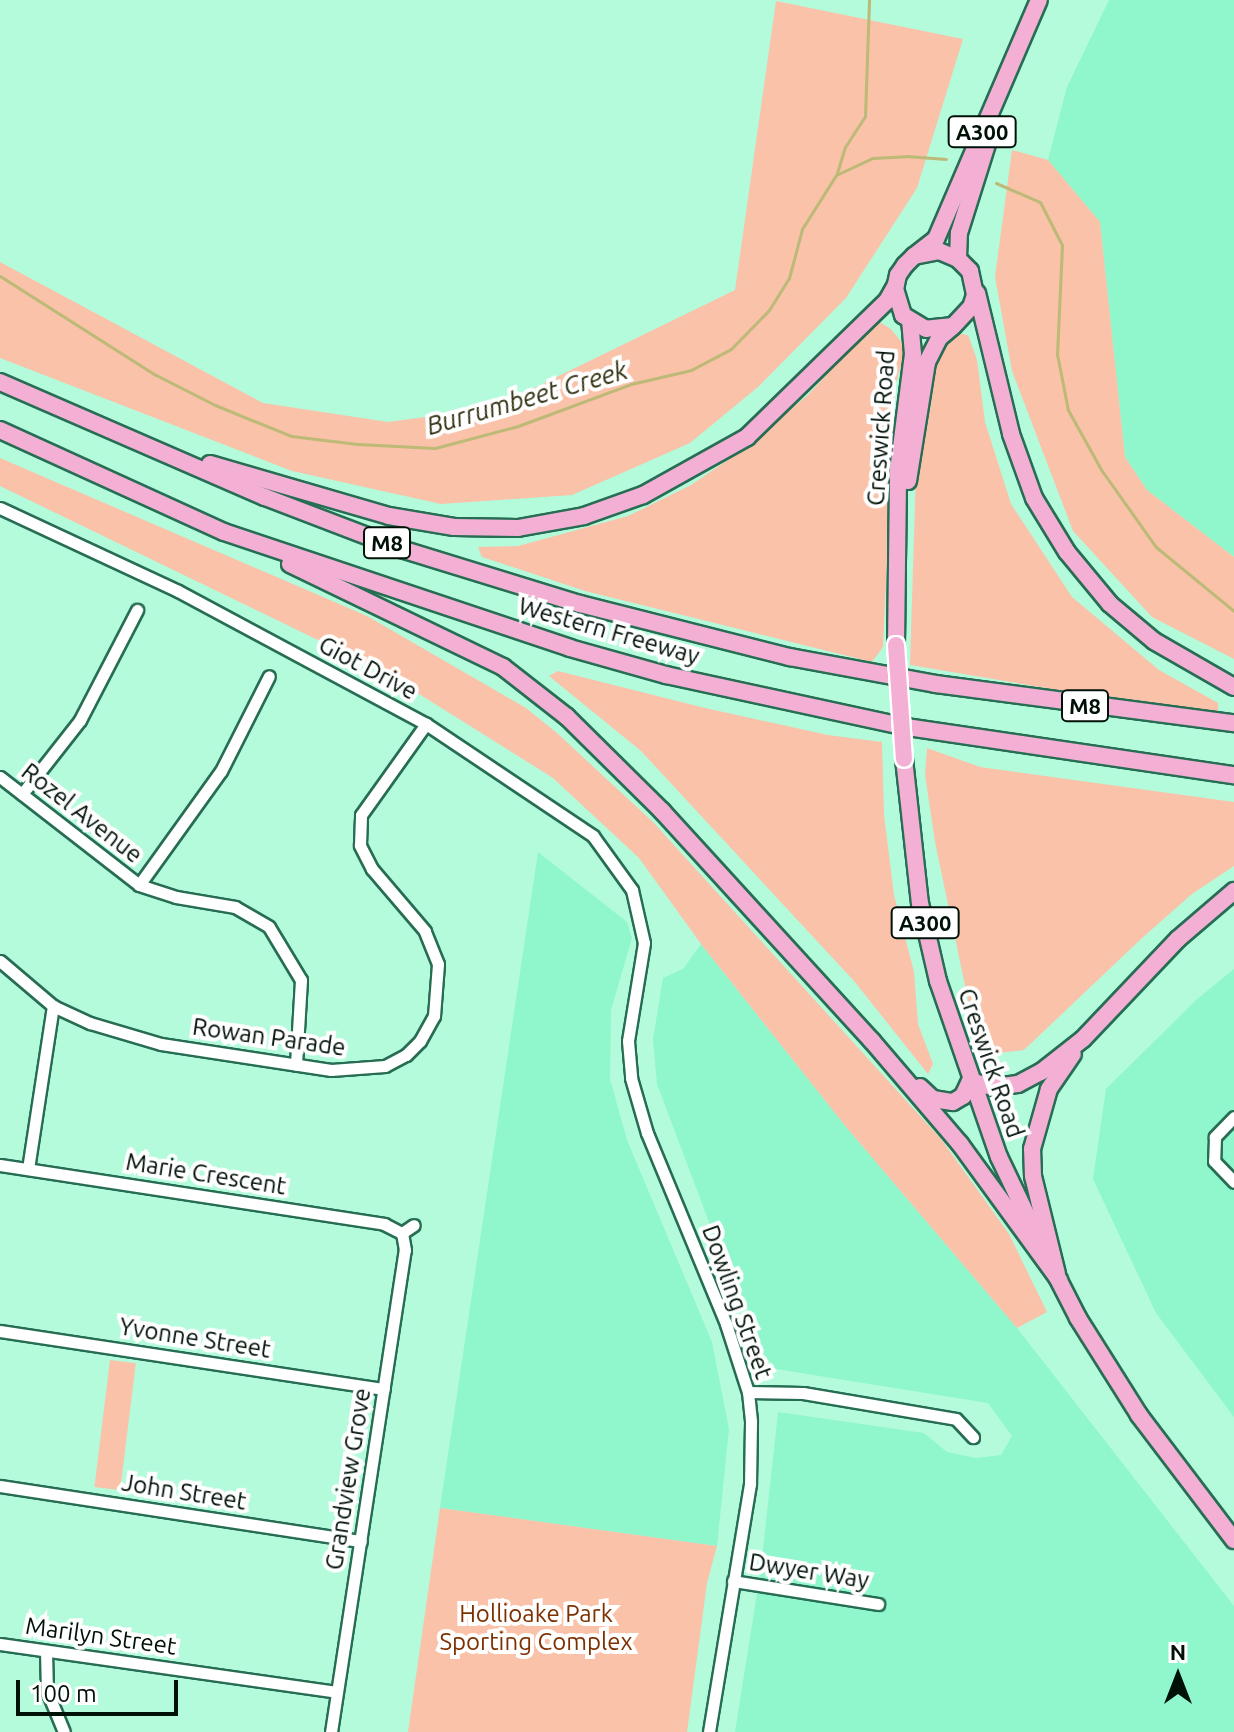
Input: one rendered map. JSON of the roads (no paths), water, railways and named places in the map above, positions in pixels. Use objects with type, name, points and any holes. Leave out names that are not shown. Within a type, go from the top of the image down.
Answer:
[{"type":"highway","name":"A300","points":[[910,321],[897,302],[896,285],[905,265],[936,239],[1039,0]]},
{"type":"highway","name":"A300","points":[[958,259],[959,233],[987,142],[1051,0]]},
{"type":"highway","points":[[914,256],[939,251],[958,259],[970,271],[1016,447],[1034,498],[1067,552],[1110,604],[1154,641],[1234,687]]},
{"type":"highway","name":"A300","points":[[953,326],[971,307],[974,283]]},
{"type":"highway","points":[[132,440],[389,516],[454,527],[518,528],[584,516],[643,495],[747,437],[887,301],[896,285]]},
{"type":"highway","points":[[910,321],[926,329],[953,326]]},
{"type":"highway","name":"Creswick Road","points":[[910,321],[913,354],[898,471],[896,645],[904,759],[920,903],[938,981],[970,1081],[999,1157],[1078,1318],[1139,1415],[1234,1540]]},
{"type":"highway","name":"Creswick Road","points":[[898,538],[927,362],[939,338],[953,326]]},
{"type":"highway","name":"Western Freeway","points":[[0,382],[265,497],[401,549],[580,604],[790,657],[1091,707],[1234,723]]},
{"type":"highway","name":"Western Freeway","points":[[0,430],[224,532],[438,606],[666,675],[907,727],[1234,775]]},
{"type":"highway","points":[[224,532],[503,667],[567,717],[683,833],[872,1041],[960,1144],[1059,1280]]},
{"type":"highway","points":[[872,1041],[933,1099],[959,1100],[970,1081],[993,1087],[1018,1084],[1041,1072],[1083,1039],[1178,939],[1234,891]]},
{"type":"highway","points":[[1059,1280],[1033,1176],[1032,1149],[1049,1089],[1083,1039]]},
{"type":"street","name":"Giot Drive","points":[[0,508],[178,591],[426,724],[593,836],[632,890],[644,943]]},
{"type":"street","points":[[22,794],[80,720],[137,610]]},
{"type":"street","points":[[139,885],[221,771],[269,676]]},
{"type":"street","name":"Rowan Parade","points":[[0,961],[53,1006],[90,1023],[161,1044],[331,1070],[385,1066],[406,1055],[420,1041],[434,1016],[438,964],[425,931],[372,869],[360,845],[361,815],[426,724]]},
{"type":"street","name":"Rozel Avenue","points":[[0,777],[139,885],[176,897],[235,907],[269,927],[301,980],[296,1065]]},
{"type":"street","name":"Dowling Street","points":[[644,943],[628,1041],[631,1078],[647,1133],[726,1324],[748,1392],[750,1484],[709,1732]]},
{"type":"street","points":[[28,1169],[53,1006]]},
{"type":"street","points":[[1234,1117],[1215,1137],[1214,1161],[1234,1182]]},
{"type":"street","name":"Marie Crescent","points":[[0,1165],[384,1224],[402,1233]]},
{"type":"street","points":[[402,1233],[414,1225]]},
{"type":"street","name":"Grandview Grove","points":[[331,1732],[405,1250],[402,1233]]},
{"type":"street","name":"Yvonne Street","points":[[0,1331],[384,1389]]},
{"type":"street","points":[[748,1392],[803,1393],[956,1419],[973,1437]]},
{"type":"street","name":"John Street","points":[[0,1486],[361,1541]]},
{"type":"street","name":"Dwyer Way","points":[[733,1581],[878,1604]]},
{"type":"street","name":"Marilyn Street","points":[[0,1644],[337,1692]]},
{"type":"street","points":[[46,1651],[47,1691],[64,1732]]},
{"type":"waterway","points":[[837,173],[845,147],[865,116],[869,0]]},
{"type":"waterway","name":"Burrumbeet Creek","points":[[0,276],[154,374],[215,405],[291,436],[358,444],[435,448],[518,426],[631,384],[691,370],[731,349],[769,310],[789,278],[802,229],[836,175],[872,158],[906,156],[946,159]]},
{"type":"waterway","name":"Burrumbeet Creek","points":[[996,183],[1040,202],[1062,245],[1057,354],[1068,410],[1102,471],[1156,547],[1234,611]]},
{"type":"park label","name":"Hollioake Park Sporting Complex","points":[[536,1628]]}]
